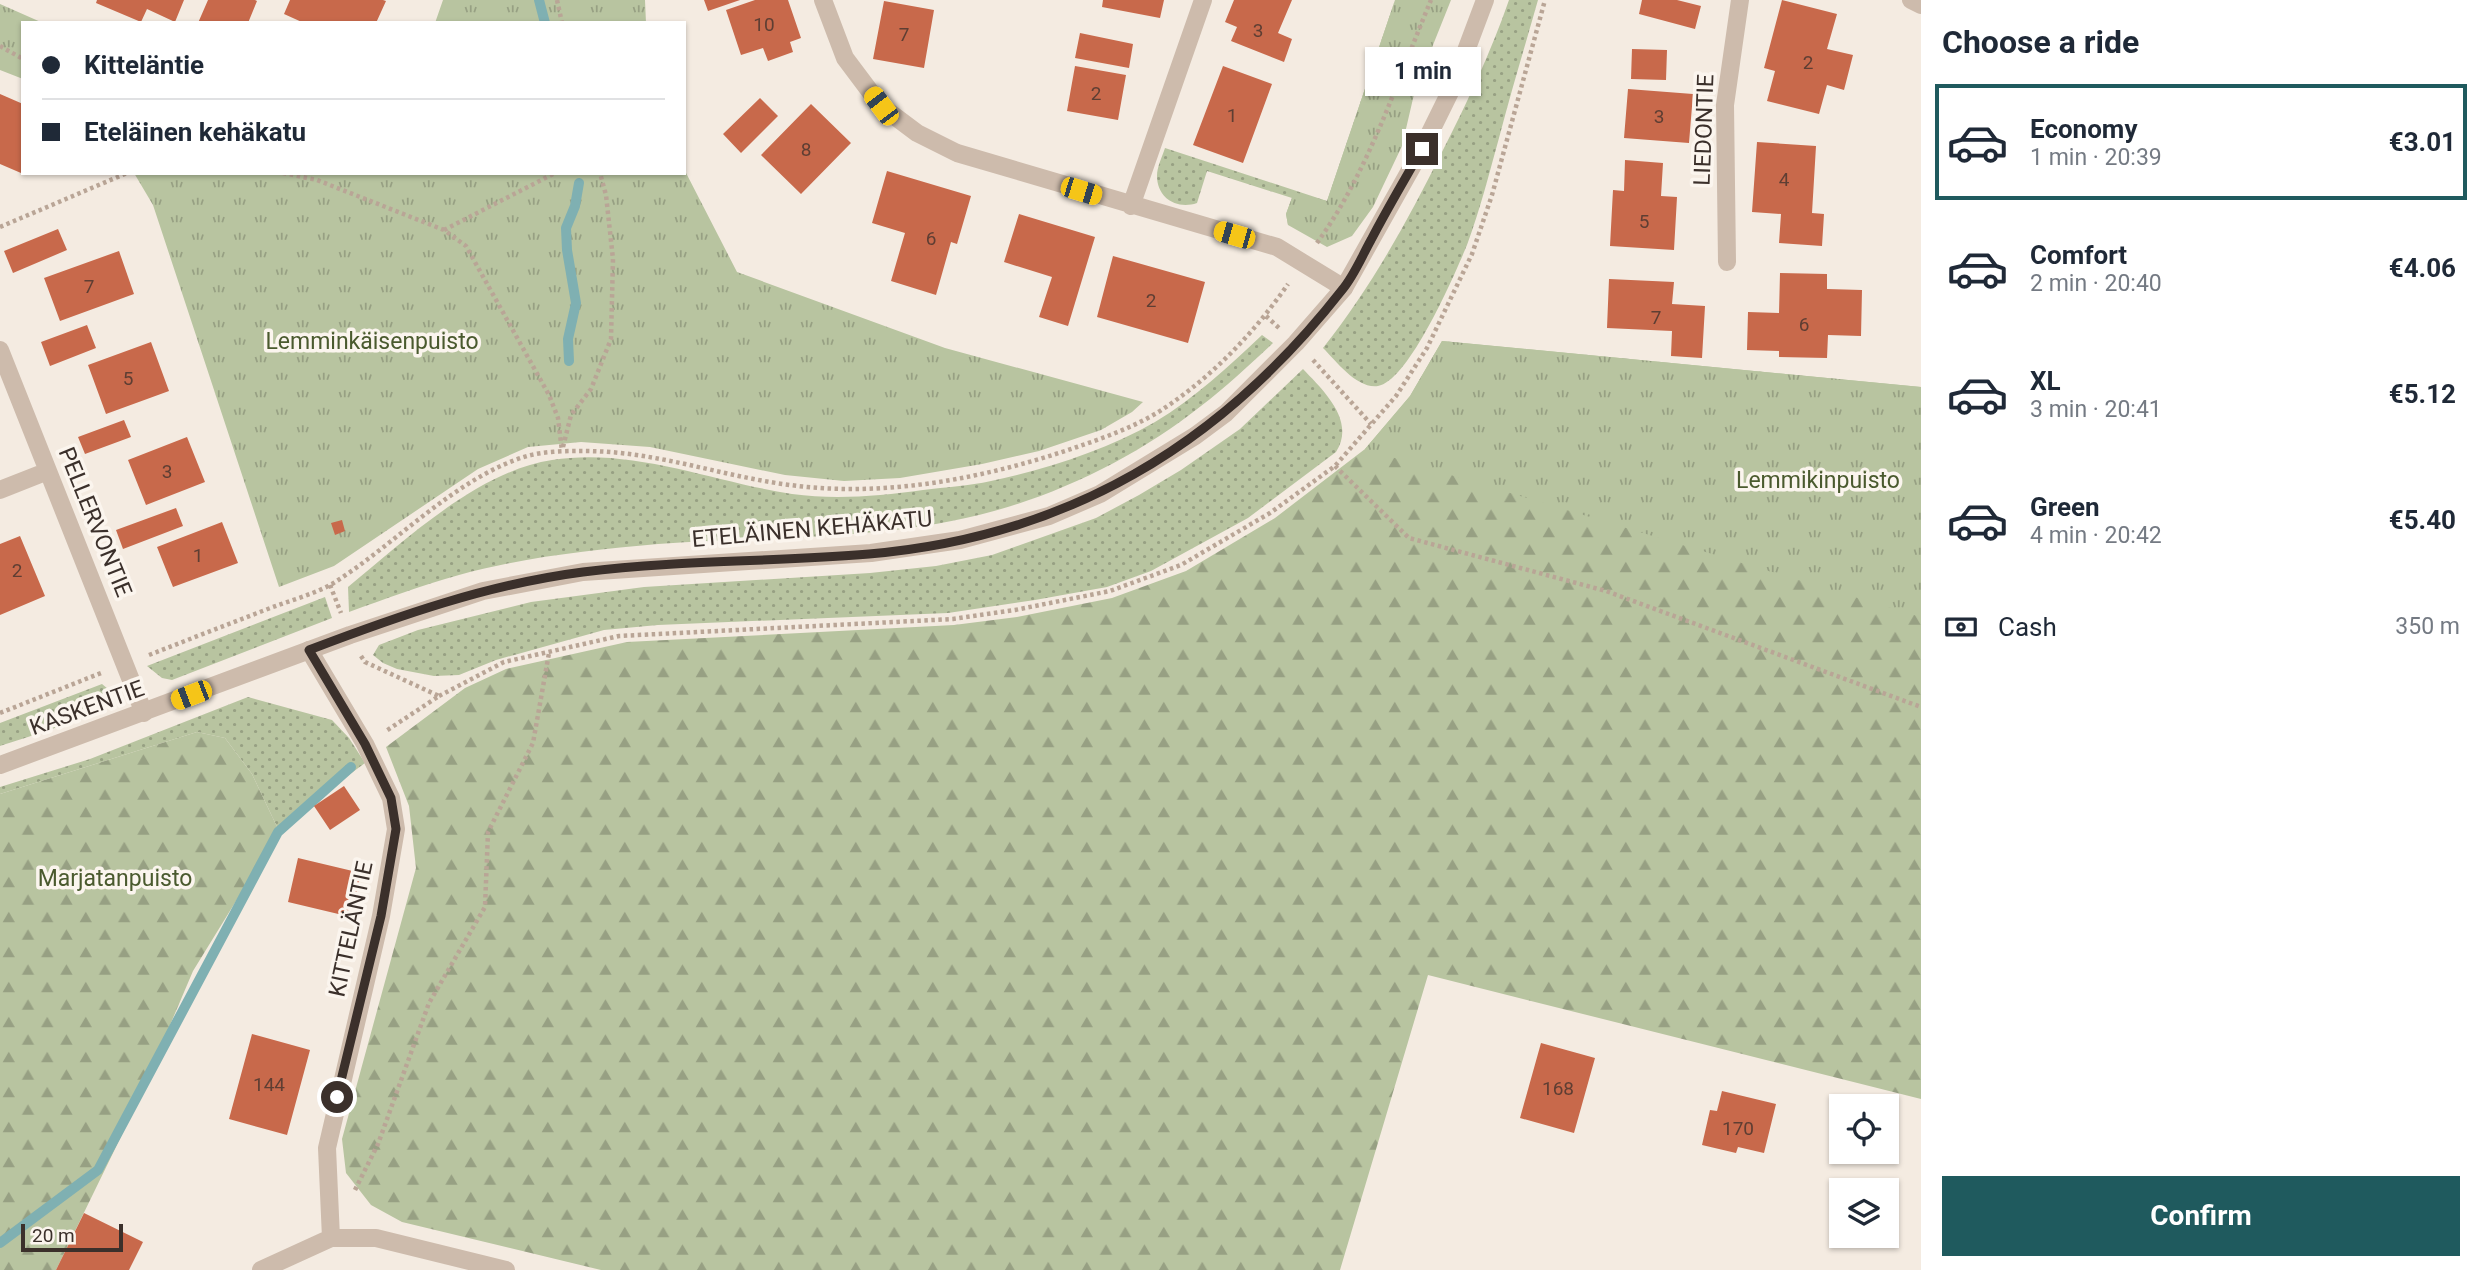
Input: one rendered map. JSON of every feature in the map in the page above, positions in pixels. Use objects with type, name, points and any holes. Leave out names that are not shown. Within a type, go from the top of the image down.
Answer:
[{"type":"street","points":[[822,0],[845,58],[881,106],[917,133],[957,153],[1278,247],[1344,288]]},
{"type":"street","points":[[1131,206],[1203,0]]},
{"type":"street","name":"ETELÄINEN KEHÄKATU","points":[[309,650],[482,591],[583,572],[871,553],[960,540],[1049,516],[1100,494],[1195,436],[1226,413],[1296,343],[1344,288],[1422,149],[1452,88],[1485,0]]},
{"type":"street","name":"LIEDONTIE","points":[[1727,261],[1725,105],[1740,0]]},
{"type":"street","points":[[1911,0],[1921,5]]},
{"type":"street","name":"PELLERVONTIE","points":[[0,350],[144,713]]},
{"type":"street","points":[[0,490],[48,471]]},
{"type":"street","name":"KASKENTIE","points":[[0,765],[309,650]]},
{"type":"street","name":"KITTELÄNTIE","points":[[309,650],[365,744],[391,798],[396,829],[381,916],[327,1148],[331,1238]]},
{"type":"street","points":[[261,1270],[331,1238],[376,1238],[506,1270]]},
{"type":"path","points":[[557,0],[562,21]]},
{"type":"path","points":[[0,713],[330,585],[481,476],[527,456],[562,451],[645,455],[788,485],[847,490],[902,486],[986,474],[1108,436],[1163,410],[1201,380],[1266,316],[1336,216],[1371,144],[1431,0]]},
{"type":"path","points":[[365,744],[439,696],[504,662],[619,636],[953,619],[1015,610],[1110,591],[1181,565],[1270,513],[1335,466],[1396,396],[1427,348],[1472,254],[1492,195],[1545,0]]},
{"type":"path","points":[[0,46],[21,57]]},
{"type":"path","points":[[0,227],[122,175]]},
{"type":"path","points":[[293,175],[317,180],[444,230],[466,246],[549,395],[558,418],[562,451]]},
{"type":"path","points":[[444,230],[551,175]]},
{"type":"path","points":[[562,451],[571,415],[591,389],[611,340],[613,259],[606,195],[601,175]]},
{"type":"path","points":[[1266,316],[1296,343],[1371,424]]},
{"type":"path","points":[[1335,466],[1409,538],[1606,591],[1921,707]]},
{"type":"path","points":[[355,1191],[379,1144],[429,1003],[485,907],[488,832],[533,743],[549,653]]},
{"type":"path","points":[[395,678],[439,696]]},
{"type":"green space","points":[[443,0],[645,0],[646,21],[436,21]]},
{"type":"green space","points":[[1395,0],[1331,212],[1288,225],[1286,214],[1292,198],[1207,171],[1197,203],[1182,205],[1164,196],[1157,176],[1165,148],[1327,201]]},
{"type":"green space","points":[[1395,0],[1451,0],[1415,90],[1402,146],[1373,207],[1352,236],[1327,247],[1288,225],[1286,214],[1294,192],[1327,201]]},
{"type":"green space","points":[[1509,0],[1538,0],[1467,245],[1417,347],[1390,380],[1378,386],[1370,386],[1355,379],[1323,348],[1373,277],[1416,203],[1469,96]]},
{"type":"green space","points":[[0,4],[38,21],[21,21],[21,78],[0,70]]},
{"type":"green space","name":"Lemminkäisenpuisto","points":[[686,173],[737,272],[945,348],[1143,402],[1132,412],[1101,430],[1039,451],[900,478],[844,481],[785,475],[650,447],[581,442],[528,447],[478,469],[334,566],[279,587],[153,205],[135,175],[686,175]]},
{"type":"green space","points":[[1262,335],[1273,343],[1210,399],[1178,423],[1103,469],[1021,503],[953,521],[870,533],[658,544],[533,559],[445,579],[349,612],[348,587],[393,549],[443,510],[470,493],[524,467],[552,460],[612,458],[673,468],[763,489],[825,497],[874,495],[983,483],[1096,450],[1155,422],[1197,392]]},
{"type":"green space","points":[[1442,341],[1921,387],[1921,1099],[1428,975],[1340,1270],[601,1270],[402,1222],[371,1205],[346,1173],[342,1139],[416,868],[409,806],[386,747],[465,688],[506,669],[627,642],[954,625],[1017,617],[1112,598],[1186,571],[1275,518],[1365,449],[1410,396]]},
{"type":"green space","name":"Lemmikinpuisto","points":[[1442,341],[1921,387],[1921,617],[1365,449],[1410,396]]},
{"type":"green space","points":[[1303,369],[1328,397],[1340,418],[1341,440],[1336,452],[1248,518],[1151,571],[1107,587],[948,613],[658,625],[604,630],[496,660],[459,675],[434,676],[397,669],[373,655],[379,645],[418,630],[531,602],[644,587],[870,573],[936,566],[992,555],[1096,518],[1181,470],[1240,429]]},
{"type":"green space","points":[[325,597],[332,618],[172,680],[162,678],[147,666]]},
{"type":"green space","points":[[102,684],[108,689],[106,697],[98,708],[89,714],[0,746],[0,723]]},
{"type":"green space","points":[[248,697],[332,720],[349,738],[365,763],[288,820],[279,831],[252,774],[225,738],[197,732],[0,794],[0,787],[90,759]]},
{"type":"green space","name":"Marjatanpuisto","points":[[197,732],[225,738],[252,774],[279,831],[193,971],[133,1112],[56,1270],[0,1270],[0,794]]},
{"type":"building","points":[[97,0],[184,0],[175,21],[147,9],[141,21],[139,21],[96,3]]},
{"type":"building","points":[[208,0],[257,1],[249,21],[199,21]]},
{"type":"building","points":[[290,0],[386,1],[377,21],[300,21],[284,14]]},
{"type":"building","points":[[704,0],[740,0],[708,11]]},
{"type":"building","points":[[755,0],[788,0],[801,38],[790,42],[793,52],[768,61],[763,48],[741,55],[726,10]]},
{"type":"building","points":[[1103,0],[1164,0],[1160,18],[1102,7]]},
{"type":"building","points":[[1234,0],[1292,0],[1278,33],[1292,39],[1284,62],[1231,41],[1237,27],[1225,22]]},
{"type":"building","points":[[1642,0],[1677,0],[1701,6],[1695,29],[1639,14]]},
{"type":"building","points":[[1782,0],[1837,14],[1827,49],[1853,55],[1844,90],[1827,85],[1819,114],[1767,101],[1775,71],[1764,68]]},
{"type":"building","points":[[884,1],[934,10],[924,68],[873,59]]},
{"type":"building","points":[[1080,33],[1133,44],[1129,68],[1075,58]]},
{"type":"building","points":[[1632,49],[1667,50],[1666,80],[1631,79]]},
{"type":"building","points":[[1075,66],[1126,75],[1118,120],[1067,111]]},
{"type":"building","points":[[1223,66],[1272,84],[1243,163],[1193,145]]},
{"type":"building","points":[[1628,89],[1693,94],[1689,143],[1624,138]]},
{"type":"building","points":[[0,94],[21,103],[21,173],[0,164]]},
{"type":"building","points":[[760,98],[778,116],[741,153],[723,134]]},
{"type":"building","points":[[811,104],[851,143],[801,194],[761,155]]},
{"type":"building","points":[[1757,142],[1816,146],[1812,213],[1824,214],[1822,246],[1779,243],[1781,214],[1752,212]]},
{"type":"building","points":[[1625,160],[1663,163],[1661,196],[1677,197],[1674,250],[1610,246],[1613,190],[1624,191]]},
{"type":"building","points":[[887,171],[971,196],[957,244],[951,242],[936,295],[891,281],[905,233],[872,223]]},
{"type":"building","points":[[1019,214],[1095,237],[1068,326],[1039,317],[1052,277],[1004,262]]},
{"type":"building","points":[[58,229],[67,250],[13,273],[4,251]]},
{"type":"building","points":[[119,251],[134,294],[60,321],[44,278]]},
{"type":"building","points":[[1113,256],[1205,282],[1188,343],[1097,317]]},
{"type":"building","points":[[1780,273],[1827,274],[1827,289],[1862,290],[1861,336],[1828,335],[1827,358],[1779,357],[1779,351],[1747,350],[1748,312],[1779,313]]},
{"type":"building","points":[[1609,279],[1674,282],[1672,304],[1705,306],[1702,358],[1671,356],[1672,331],[1607,328]]},
{"type":"building","points":[[87,325],[96,348],[50,366],[41,342]]},
{"type":"building","points":[[151,342],[169,391],[106,414],[88,365]]},
{"type":"building","points":[[124,420],[131,437],[85,454],[78,437]]},
{"type":"building","points":[[187,437],[205,482],[146,505],[128,460]]},
{"type":"building","points":[[176,508],[183,526],[123,549],[116,530]]},
{"type":"building","points":[[342,520],[345,531],[335,535],[331,523]]},
{"type":"building","points":[[222,522],[238,563],[173,587],[157,547]]},
{"type":"building","points":[[20,536],[45,596],[0,615],[0,544]]},
{"type":"building","points":[[344,786],[360,810],[330,830],[314,806]]},
{"type":"building","points":[[298,858],[361,873],[351,917],[288,902]]},
{"type":"building","points":[[252,1034],[310,1050],[287,1135],[229,1119]]},
{"type":"building","points":[[1541,1043],[1595,1058],[1574,1133],[1520,1118]]},
{"type":"building","points":[[1722,1091],[1776,1104],[1764,1153],[1738,1147],[1736,1153],[1702,1145],[1710,1110],[1717,1111]]},
{"type":"building","points":[[84,1213],[143,1242],[129,1270],[56,1270]]},
{"type":"waterway","points":[[539,0],[544,21]]},
{"type":"waterway","points":[[569,361],[568,339],[576,303],[566,228],[575,206],[579,183]]},
{"type":"waterway","points":[[0,1243],[98,1170],[278,832],[351,767]]},
{"type":"route","points":[[337,1097],[381,916],[396,829],[391,798],[365,744],[309,650],[482,591],[583,572],[871,553],[960,540],[1049,516],[1100,494],[1195,436],[1226,413],[1296,343],[1344,288],[1422,149]]}]
